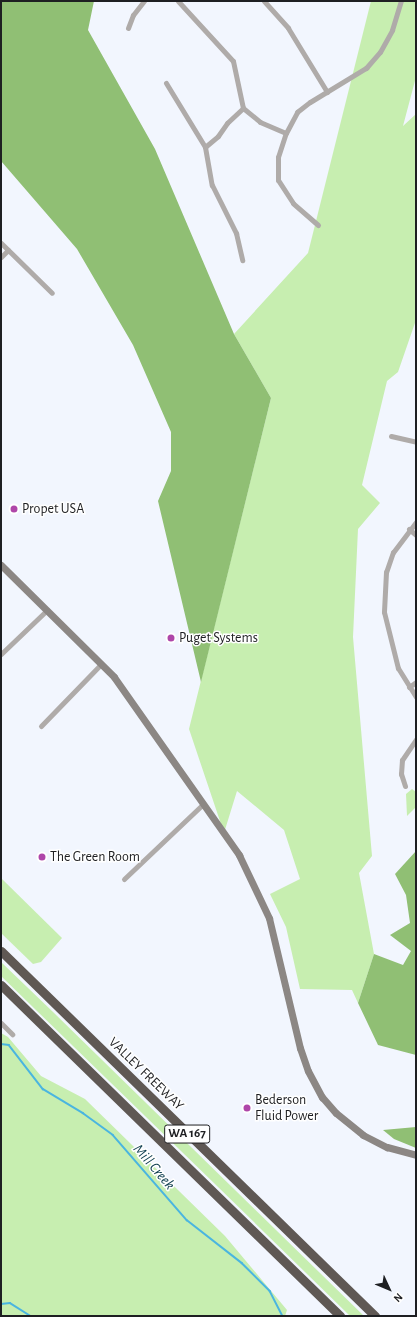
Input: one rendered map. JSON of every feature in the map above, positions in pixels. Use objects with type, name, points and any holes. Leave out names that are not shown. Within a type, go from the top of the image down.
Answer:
[{"type":"highway","name":"VALLEY FREEWAY","points":[[1,950],[375,1316]]},
{"type":"highway","name":"WA 167","points":[[1,985],[340,1316]]},
{"type":"main road","points":[[1,565],[101,664],[135,705],[239,855],[269,918],[300,1048],[317,1089],[336,1113],[363,1135],[387,1147],[416,1155]]},
{"type":"street","points":[[128,28],[133,15],[144,1]]},
{"type":"street","points":[[178,1],[234,61],[243,108],[260,122],[286,133]]},
{"type":"street","points":[[264,1],[288,28],[327,92]]},
{"type":"street","points":[[318,225],[285,193],[278,180],[276,169],[286,133],[297,112],[366,68],[380,52],[392,30],[401,1]]},
{"type":"street","points":[[166,83],[205,146],[212,184],[236,233],[242,260]]},
{"type":"street","points":[[205,146],[218,136],[227,123],[243,108]]},
{"type":"street","points":[[1,243],[52,293]]},
{"type":"street","points":[[1,257],[8,250]]},
{"type":"street","points":[[391,436],[416,442]]},
{"type":"street","points":[[416,522],[409,529],[393,552],[384,589],[384,612],[398,668],[416,696]]},
{"type":"street","points":[[409,529],[416,535]]},
{"type":"street","points":[[1,654],[47,610]]},
{"type":"street","points":[[41,726],[101,664]]},
{"type":"street","points":[[409,687],[416,682]]},
{"type":"street","points":[[405,786],[401,774],[402,760],[416,739]]},
{"type":"street","points":[[124,879],[203,804]]},
{"type":"street","points":[[1,1024],[12,1034]]},
{"type":"green space","points":[[1,1],[94,1],[88,30],[155,149],[234,334],[271,398],[201,682],[158,501],[171,471],[171,432],[133,345],[77,249],[1,161]]},
{"type":"green space","points":[[371,1],[416,1],[416,77],[403,126],[416,114],[416,320],[398,372],[387,381],[362,485],[380,503],[358,529],[353,637],[372,856],[359,873],[374,954],[358,1003],[352,990],[300,989],[286,927],[270,894],[300,879],[284,830],[237,791],[224,833],[189,729],[271,398],[234,334],[308,253]]},
{"type":"green space","points":[[412,789],[416,792],[416,807],[407,816],[406,794]]},
{"type":"green space","points":[[416,851],[416,1055],[378,1045],[358,1003],[374,954],[403,965],[411,951],[390,935],[410,923],[406,895],[395,874]]},
{"type":"green space","points":[[1,878],[62,938],[41,962],[33,964],[1,933]]},
{"type":"green space","points":[[1,962],[364,1316],[350,1316],[1,976]]},
{"type":"green space","points":[[1,1033],[8,1037],[41,1076],[85,1099],[225,1236],[287,1310],[285,1316],[1,1316]]},
{"type":"green space","points":[[416,1127],[416,1148],[394,1139],[383,1130]]},
{"type":"waterway","name":"Mill Creek","points":[[1,1044],[9,1045],[43,1089],[83,1113],[113,1135],[187,1220],[242,1263],[270,1291],[283,1316]]},
{"type":"waterway","points":[[1,1304],[10,1303],[31,1316]]},
{"type":"place","name":"Propet USA","points":[[14,509]]},
{"type":"place","name":"Puget Systems","points":[[171,638]]},
{"type":"place","name":"The Green Room","points":[[42,857]]},
{"type":"place","name":"Bederson Fluid Power","points":[[247,1108]]}]
